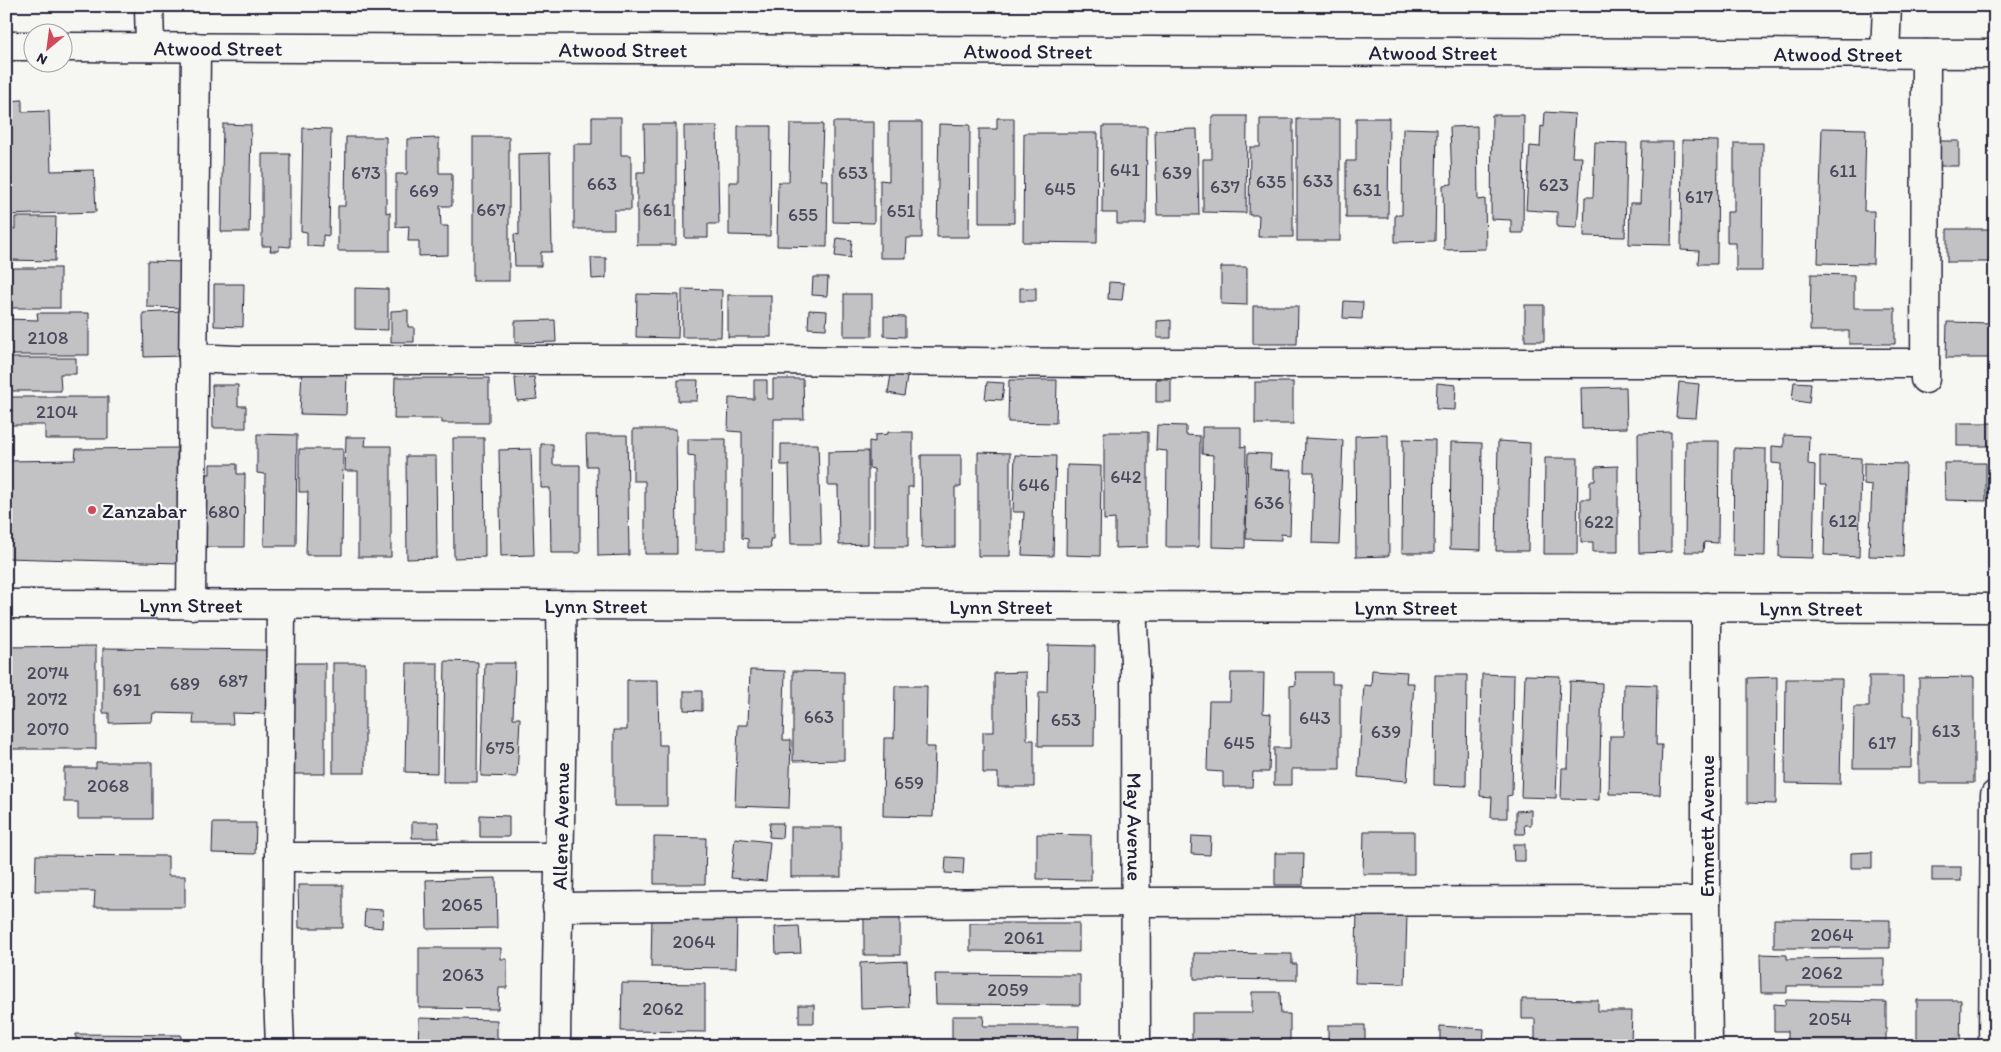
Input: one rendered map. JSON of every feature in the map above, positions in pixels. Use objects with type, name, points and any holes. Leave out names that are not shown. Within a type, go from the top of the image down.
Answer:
[{"type":"street","points":[[149,6],[150,47]]},
{"type":"street","points":[[1885,54],[1887,6]]},
{"type":"street","points":[[6,46],[22,46]]},
{"type":"street","name":"Atwood Street","points":[[72,46],[1995,54]]},
{"type":"street","points":[[191,605],[196,47]]},
{"type":"street","points":[[193,358],[236,360],[778,360],[1925,371],[1926,54]]},
{"type":"street","name":"Lynn Street","points":[[6,604],[1995,608]]},
{"type":"street","points":[[280,1046],[278,994],[281,605]]},
{"type":"street","name":"Allene Avenue","points":[[556,1046],[558,857],[563,706],[561,606]]},
{"type":"street","name":"May Avenue","points":[[1132,607],[1135,672],[1136,1046]]},
{"type":"street","name":"Emmett Avenue","points":[[1706,607],[1708,1046]]},
{"type":"street","points":[[1993,1046],[1995,795]]},
{"type":"street","points":[[279,857],[558,857]]},
{"type":"street","points":[[557,907],[1136,902],[1706,901]]},
{"type":"building","points":[[22,100],[22,112],[49,111],[51,171],[94,170],[96,212],[6,215],[6,101]]},
{"type":"building","points":[[1545,112],[1575,114],[1572,157],[1582,157],[1577,228],[1557,227],[1557,212],[1526,210],[1530,146],[1540,147],[1541,126],[1544,127]]},
{"type":"building","points":[[1492,115],[1524,115],[1523,233],[1511,233],[1511,220],[1491,219]]},
{"type":"building","points":[[1212,116],[1247,116],[1246,213],[1203,212],[1203,159],[1212,159]]},
{"type":"building","points":[[592,117],[621,117],[621,155],[631,155],[631,210],[614,210],[614,229],[574,229],[574,144],[592,144]]},
{"type":"building","points":[[997,118],[1014,118],[1014,223],[979,223],[979,129],[997,129]]},
{"type":"building","points":[[1356,118],[1389,118],[1388,218],[1346,218],[1346,161],[1356,161]]},
{"type":"building","points":[[1260,119],[1293,119],[1293,237],[1258,237],[1259,215],[1249,215],[1250,147],[1260,147]]},
{"type":"building","points":[[1297,119],[1340,119],[1340,241],[1297,241]]},
{"type":"building","points":[[833,122],[874,122],[874,223],[833,222]]},
{"type":"building","points":[[889,122],[922,122],[922,238],[907,238],[906,258],[880,258],[880,180],[889,181]]},
{"type":"building","points":[[223,124],[251,125],[249,232],[221,232]]},
{"type":"building","points":[[644,124],[676,124],[676,245],[637,245],[637,172],[645,172]]},
{"type":"building","points":[[790,124],[823,124],[821,180],[828,180],[827,247],[777,246],[778,182],[789,182]]},
{"type":"building","points":[[939,124],[970,125],[969,237],[937,237]]},
{"type":"building","points":[[684,126],[717,126],[719,224],[708,224],[708,238],[685,238]]},
{"type":"building","points":[[738,126],[771,126],[770,236],[729,235],[729,182],[738,182]]},
{"type":"building","points":[[1103,126],[1147,126],[1146,224],[1117,224],[1117,213],[1102,213]]},
{"type":"building","points":[[1477,126],[1478,200],[1485,199],[1486,249],[1444,250],[1443,185],[1452,184],[1450,127]]},
{"type":"building","points":[[303,128],[331,129],[329,236],[323,235],[323,247],[307,246],[307,232],[301,231]]},
{"type":"building","points":[[1403,128],[1437,129],[1435,241],[1395,242],[1395,215],[1402,215]]},
{"type":"building","points":[[1822,128],[1866,129],[1864,211],[1874,211],[1873,264],[1818,263]]},
{"type":"building","points":[[1197,129],[1199,215],[1157,215],[1155,130]]},
{"type":"building","points":[[1024,133],[1098,133],[1097,243],[1023,242]]},
{"type":"building","points":[[346,137],[386,137],[386,213],[390,212],[390,251],[338,251],[338,206],[345,206]]},
{"type":"building","points":[[473,137],[509,137],[509,281],[473,281]]},
{"type":"building","points":[[439,138],[439,173],[452,173],[452,206],[440,206],[441,226],[448,226],[448,255],[419,256],[419,241],[408,241],[409,226],[396,227],[396,174],[407,174],[407,139]]},
{"type":"building","points":[[1682,140],[1718,141],[1717,264],[1698,264],[1699,251],[1681,250]]},
{"type":"building","points":[[1938,141],[1959,141],[1959,166],[1938,166]]},
{"type":"building","points":[[1595,142],[1627,143],[1625,237],[1584,236],[1585,197],[1593,197]]},
{"type":"building","points":[[1642,142],[1673,142],[1671,245],[1629,244],[1630,203],[1640,203]]},
{"type":"building","points":[[1734,143],[1763,143],[1762,271],[1736,271],[1736,243],[1727,243],[1727,212],[1734,212]]},
{"type":"building","points":[[550,153],[552,252],[541,252],[541,266],[515,266],[514,234],[519,235],[518,154]]},
{"type":"building","points":[[262,154],[290,154],[290,247],[279,246],[279,251],[270,251],[271,246],[262,246]]},
{"type":"building","points":[[15,217],[56,217],[55,261],[6,260],[6,229],[15,229]]},
{"type":"building","points":[[1947,229],[1995,229],[1994,262],[1947,262]]},
{"type":"building","points":[[837,238],[852,240],[850,258],[835,256]]},
{"type":"building","points":[[591,258],[606,258],[606,278],[592,279]]},
{"type":"building","points":[[147,261],[186,262],[185,308],[147,307]]},
{"type":"building","points":[[1221,267],[1247,267],[1247,305],[1221,304]]},
{"type":"building","points":[[6,268],[60,268],[60,308],[6,308]]},
{"type":"building","points":[[1811,274],[1854,275],[1854,308],[1895,308],[1895,344],[1849,344],[1849,331],[1810,331]]},
{"type":"building","points":[[813,277],[828,277],[827,296],[812,295]]},
{"type":"building","points":[[1109,282],[1124,283],[1122,300],[1108,299]]},
{"type":"building","points":[[214,284],[244,284],[243,327],[214,326]]},
{"type":"building","points":[[355,288],[388,289],[388,330],[355,329]]},
{"type":"building","points":[[1020,288],[1036,288],[1036,301],[1020,301]]},
{"type":"building","points":[[682,289],[722,290],[721,337],[682,337]]},
{"type":"building","points":[[637,294],[679,295],[678,338],[636,337]]},
{"type":"building","points":[[844,294],[872,294],[872,336],[844,336]]},
{"type":"building","points":[[728,295],[771,295],[771,337],[728,337]]},
{"type":"building","points":[[1344,301],[1363,302],[1362,319],[1343,318]]},
{"type":"building","points":[[1525,305],[1544,305],[1544,341],[1525,341]]},
{"type":"building","points":[[1253,306],[1298,306],[1297,344],[1253,344]]},
{"type":"building","points":[[408,310],[408,327],[414,327],[414,342],[391,342],[391,311]]},
{"type":"building","points":[[809,310],[827,311],[826,329],[808,328]]},
{"type":"building","points":[[181,311],[182,356],[144,357],[143,313]]},
{"type":"building","points":[[37,313],[89,313],[89,355],[6,355],[6,319],[38,320]]},
{"type":"building","points":[[884,316],[905,317],[905,337],[884,336]]},
{"type":"building","points":[[555,320],[556,342],[515,343],[515,321]]},
{"type":"building","points":[[1171,320],[1171,338],[1157,338],[1157,321]]},
{"type":"building","points":[[1947,322],[1994,323],[1994,358],[1946,358]]},
{"type":"building","points":[[6,358],[76,358],[76,374],[60,374],[61,391],[6,391]]},
{"type":"building","points":[[302,368],[347,369],[346,415],[300,414]]},
{"type":"building","points":[[891,374],[907,377],[904,396],[888,393]]},
{"type":"building","points":[[534,377],[537,399],[517,401],[515,378]]},
{"type":"building","points":[[395,378],[489,378],[489,423],[442,423],[442,419],[394,419]]},
{"type":"building","points":[[773,379],[803,379],[804,419],[774,419],[773,539],[770,539],[771,548],[748,548],[748,539],[742,538],[742,432],[728,431],[729,398],[754,399],[754,380],[767,380],[767,399],[773,399]]},
{"type":"building","points":[[1156,379],[1171,379],[1171,402],[1156,402]]},
{"type":"building","points":[[678,380],[698,380],[697,401],[678,401]]},
{"type":"building","points":[[1009,380],[1057,380],[1056,423],[1008,422]]},
{"type":"building","points":[[987,382],[1004,383],[1002,400],[985,399]]},
{"type":"building","points":[[1255,382],[1293,382],[1293,424],[1255,424]]},
{"type":"building","points":[[1679,382],[1699,384],[1696,418],[1676,417]]},
{"type":"building","points":[[1794,382],[1811,383],[1809,403],[1792,400]]},
{"type":"building","points":[[1437,383],[1456,385],[1455,410],[1436,409]]},
{"type":"building","points":[[212,385],[238,385],[238,406],[246,406],[246,428],[213,428]]},
{"type":"building","points":[[1626,387],[1627,428],[1582,429],[1581,388]]},
{"type":"building","points":[[6,397],[108,397],[108,439],[45,439],[45,425],[6,425]]},
{"type":"building","points":[[1957,423],[1995,423],[1995,446],[1957,446]]},
{"type":"building","points":[[1157,425],[1186,426],[1186,435],[1200,436],[1199,547],[1166,547],[1167,451],[1156,450]]},
{"type":"building","points":[[1202,427],[1241,427],[1241,447],[1246,446],[1245,548],[1212,547],[1213,455],[1202,454]]},
{"type":"building","points":[[633,429],[676,429],[677,554],[645,554],[645,481],[633,481]]},
{"type":"building","points":[[888,432],[913,432],[913,487],[908,487],[908,547],[874,547],[874,469],[869,468],[869,441],[875,442],[875,435],[888,434]]},
{"type":"building","points":[[1104,432],[1148,432],[1148,547],[1115,548],[1115,519],[1104,520]]},
{"type":"building","points":[[1671,432],[1671,552],[1639,553],[1638,433]]},
{"type":"building","points":[[257,434],[297,435],[296,546],[264,546],[265,474],[257,473]]},
{"type":"building","points":[[586,435],[627,435],[629,555],[598,556],[597,466],[587,466]]},
{"type":"building","points":[[1388,435],[1389,556],[1356,557],[1355,436]]},
{"type":"building","points":[[1784,435],[1809,436],[1808,464],[1815,465],[1813,558],[1779,557],[1781,464],[1772,463],[1772,446],[1784,447]]},
{"type":"building","points":[[346,437],[366,437],[365,446],[391,446],[391,557],[358,557],[358,471],[345,471]]},
{"type":"building","points":[[453,438],[484,438],[485,557],[454,558]]},
{"type":"building","points":[[1305,438],[1343,440],[1339,544],[1312,543],[1314,472],[1304,472]]},
{"type":"building","points":[[688,439],[726,439],[726,550],[695,550],[695,456],[688,455]]},
{"type":"building","points":[[1403,439],[1435,440],[1434,553],[1402,553]]},
{"type":"building","points":[[1498,441],[1530,443],[1528,551],[1496,551]]},
{"type":"building","points":[[1686,441],[1719,441],[1718,543],[1704,542],[1703,552],[1685,552]]},
{"type":"building","points":[[1451,442],[1482,443],[1481,550],[1450,549]]},
{"type":"building","points":[[541,444],[553,444],[553,465],[580,465],[580,553],[551,553],[550,488],[541,488]]},
{"type":"building","points":[[781,444],[818,444],[821,544],[791,544],[789,465],[781,465]]},
{"type":"building","name":"Zanzabar","points":[[177,448],[179,563],[6,558],[6,461],[75,460],[76,449]]},
{"type":"building","points":[[1734,448],[1766,449],[1765,556],[1733,555]]},
{"type":"building","points":[[299,449],[343,449],[342,555],[306,555],[308,492],[299,492]]},
{"type":"building","points":[[531,449],[534,555],[501,556],[499,450]]},
{"type":"building","points":[[868,451],[868,544],[839,545],[838,486],[828,486],[828,452]]},
{"type":"building","points":[[978,452],[1010,453],[1010,556],[978,556]]},
{"type":"building","points":[[1248,453],[1271,454],[1270,469],[1292,470],[1290,535],[1281,534],[1281,540],[1246,539]]},
{"type":"building","points":[[921,455],[961,455],[961,487],[955,487],[955,547],[922,548]]},
{"type":"building","points":[[1015,455],[1056,456],[1053,556],[1022,555],[1024,512],[1013,512]]},
{"type":"building","points":[[406,456],[436,456],[437,558],[407,559]]},
{"type":"building","points":[[1820,456],[1861,458],[1859,557],[1824,555],[1826,485],[1820,485]]},
{"type":"building","points":[[1545,458],[1578,458],[1577,554],[1544,554]]},
{"type":"building","points":[[1864,463],[1906,464],[1903,557],[1869,556],[1872,485],[1864,484]]},
{"type":"building","points":[[1944,463],[1986,463],[1986,501],[1945,500]]},
{"type":"building","points":[[210,464],[237,464],[237,474],[245,474],[244,547],[204,547],[204,474],[210,474]]},
{"type":"building","points":[[1067,465],[1101,466],[1100,556],[1066,555]]},
{"type":"building","points":[[1618,466],[1618,552],[1593,552],[1593,542],[1581,542],[1581,499],[1590,499],[1590,481],[1595,481],[1595,467]]},
{"type":"building","points":[[1048,645],[1095,646],[1094,746],[1038,746],[1039,692],[1047,692]]},
{"type":"building","points":[[96,646],[96,749],[6,749],[6,647]]},
{"type":"building","points":[[103,648],[267,650],[266,714],[232,713],[233,724],[193,724],[194,714],[153,713],[152,722],[109,723],[109,713],[103,713]]},
{"type":"building","points":[[445,661],[478,662],[477,782],[443,782]]},
{"type":"building","points":[[293,663],[325,663],[325,774],[292,774]]},
{"type":"building","points":[[333,663],[365,663],[365,773],[333,773]]},
{"type":"building","points":[[407,663],[438,663],[437,773],[405,772]]},
{"type":"building","points":[[485,663],[515,663],[513,718],[520,718],[517,777],[481,776]]},
{"type":"building","points":[[750,670],[785,671],[783,740],[791,740],[789,808],[735,806],[738,725],[748,725]]},
{"type":"building","points":[[1372,670],[1407,672],[1406,683],[1414,683],[1407,781],[1358,777],[1364,685],[1371,686]]},
{"type":"building","points":[[793,671],[844,672],[844,760],[793,761]]},
{"type":"building","points":[[1026,672],[1027,740],[1034,740],[1034,787],[998,787],[998,773],[983,773],[983,732],[994,732],[994,673]]},
{"type":"building","points":[[1295,672],[1332,672],[1332,684],[1340,684],[1340,769],[1292,769],[1292,785],[1274,785],[1274,748],[1290,748],[1290,686],[1296,685]]},
{"type":"building","points":[[1231,673],[1264,673],[1263,713],[1271,714],[1269,772],[1253,772],[1252,787],[1223,787],[1223,772],[1207,771],[1209,701],[1230,701]]},
{"type":"building","points":[[1482,674],[1514,675],[1512,795],[1507,796],[1507,818],[1491,818],[1492,797],[1480,796]]},
{"type":"building","points":[[1435,675],[1467,675],[1466,786],[1434,785]]},
{"type":"building","points":[[1525,675],[1560,676],[1556,798],[1521,797]]},
{"type":"building","points":[[1869,676],[1903,676],[1903,716],[1912,716],[1911,768],[1853,768],[1854,707],[1869,707]]},
{"type":"building","points":[[1777,677],[1776,804],[1747,803],[1747,678]]},
{"type":"building","points":[[1974,677],[1974,783],[1919,783],[1919,678]]},
{"type":"building","points":[[1786,679],[1842,679],[1840,784],[1785,783]]},
{"type":"building","points":[[627,680],[658,680],[659,745],[667,745],[667,806],[614,806],[614,730],[627,730]]},
{"type":"building","points":[[1570,681],[1602,683],[1599,800],[1561,799],[1562,768],[1568,768]]},
{"type":"building","points":[[1624,684],[1657,685],[1656,745],[1662,745],[1660,795],[1609,794],[1610,736],[1623,736]]},
{"type":"building","points":[[895,686],[927,686],[926,747],[935,747],[933,817],[883,816],[884,738],[894,738]]},
{"type":"building","points":[[684,691],[702,691],[702,711],[684,710]]},
{"type":"building","points":[[96,762],[152,762],[152,819],[78,819],[78,802],[64,802],[64,768],[96,768]]},
{"type":"building","points":[[1531,810],[1531,825],[1524,825],[1525,834],[1516,834],[1516,811]]},
{"type":"building","points":[[480,815],[509,816],[509,837],[480,837]]},
{"type":"building","points":[[412,822],[438,822],[439,838],[412,838]]},
{"type":"building","points":[[213,823],[256,823],[255,854],[212,853]]},
{"type":"building","points":[[770,823],[783,823],[782,838],[769,837]]},
{"type":"building","points":[[791,827],[841,827],[841,877],[791,877]]},
{"type":"building","points":[[1364,831],[1414,831],[1414,874],[1363,874]]},
{"type":"building","points":[[1037,834],[1091,835],[1091,880],[1037,879]]},
{"type":"building","points":[[1192,836],[1211,837],[1210,855],[1191,854]]},
{"type":"building","points":[[654,837],[706,838],[705,884],[654,884]]},
{"type":"building","points":[[735,838],[770,842],[766,881],[731,878]]},
{"type":"building","points":[[1513,844],[1525,844],[1525,861],[1514,861]]},
{"type":"building","points":[[1872,852],[1872,868],[1851,868],[1851,853]]},
{"type":"building","points":[[1275,853],[1304,853],[1303,885],[1275,885]]},
{"type":"building","points":[[36,855],[168,856],[168,876],[185,876],[185,907],[94,907],[95,891],[35,891]]},
{"type":"building","points":[[946,857],[964,858],[963,874],[945,873]]},
{"type":"building","points":[[1932,867],[1961,867],[1961,881],[1932,881]]},
{"type":"building","points":[[496,878],[497,928],[427,929],[426,880]]},
{"type":"building","points":[[298,885],[343,885],[343,928],[299,928]]},
{"type":"building","points":[[365,909],[383,910],[382,928],[364,926]]},
{"type":"building","points":[[864,913],[900,913],[900,955],[864,955]]},
{"type":"building","points":[[1357,913],[1407,914],[1405,984],[1355,983]]},
{"type":"building","points":[[652,915],[737,915],[736,968],[651,967]]},
{"type":"building","points":[[1774,919],[1890,920],[1890,948],[1774,948]]},
{"type":"building","points":[[970,923],[1079,923],[1079,952],[970,951]]},
{"type":"building","points":[[799,926],[801,953],[776,954],[775,927]]},
{"type":"building","points":[[419,948],[501,948],[501,959],[507,959],[507,988],[499,988],[498,1009],[419,1008]]},
{"type":"building","points":[[1194,953],[1292,954],[1292,964],[1297,964],[1297,980],[1194,979]]},
{"type":"building","points":[[1760,954],[1787,955],[1787,959],[1884,958],[1884,986],[1787,986],[1787,993],[1761,993]]},
{"type":"building","points":[[907,961],[909,1007],[861,1009],[860,963]]},
{"type":"building","points":[[935,974],[1080,975],[1080,1005],[936,1004]]},
{"type":"building","points":[[622,983],[705,984],[705,1032],[621,1031]]},
{"type":"building","points":[[1252,992],[1280,992],[1281,1014],[1290,1014],[1290,1041],[1192,1041],[1192,1013],[1252,1013]]},
{"type":"building","points":[[1522,999],[1598,1000],[1598,1011],[1632,1011],[1631,1043],[1588,1043],[1588,1046],[1535,1046],[1535,1019],[1522,1019]]},
{"type":"building","points":[[1786,1000],[1886,1002],[1886,1046],[1788,1046],[1788,1031],[1774,1031],[1774,1004],[1785,1005]]},
{"type":"building","points":[[1917,1000],[1961,1000],[1960,1046],[1917,1046]]},
{"type":"building","points":[[799,1005],[814,1005],[814,1023],[799,1023]]},
{"type":"building","points":[[952,1016],[984,1016],[983,1026],[1079,1026],[1078,1046],[952,1046]]},
{"type":"building","points":[[419,1018],[497,1020],[497,1046],[418,1046]]},
{"type":"building","points":[[1328,1025],[1365,1025],[1365,1043],[1328,1044]]},
{"type":"building","points":[[1440,1026],[1484,1029],[1483,1046],[1440,1046]]},
{"type":"building","points":[[76,1034],[181,1035],[181,1046],[76,1046]]},
{"type":"building","points":[[323,1038],[371,1038],[370,1046],[323,1046]]},
{"type":"building","points":[[861,1041],[880,1041],[880,1046],[861,1046]]},
{"type":"building","points":[[619,1045],[710,1046],[619,1046]]},
{"type":"place","name":"Zanzabar","points":[[92,510]]}]
